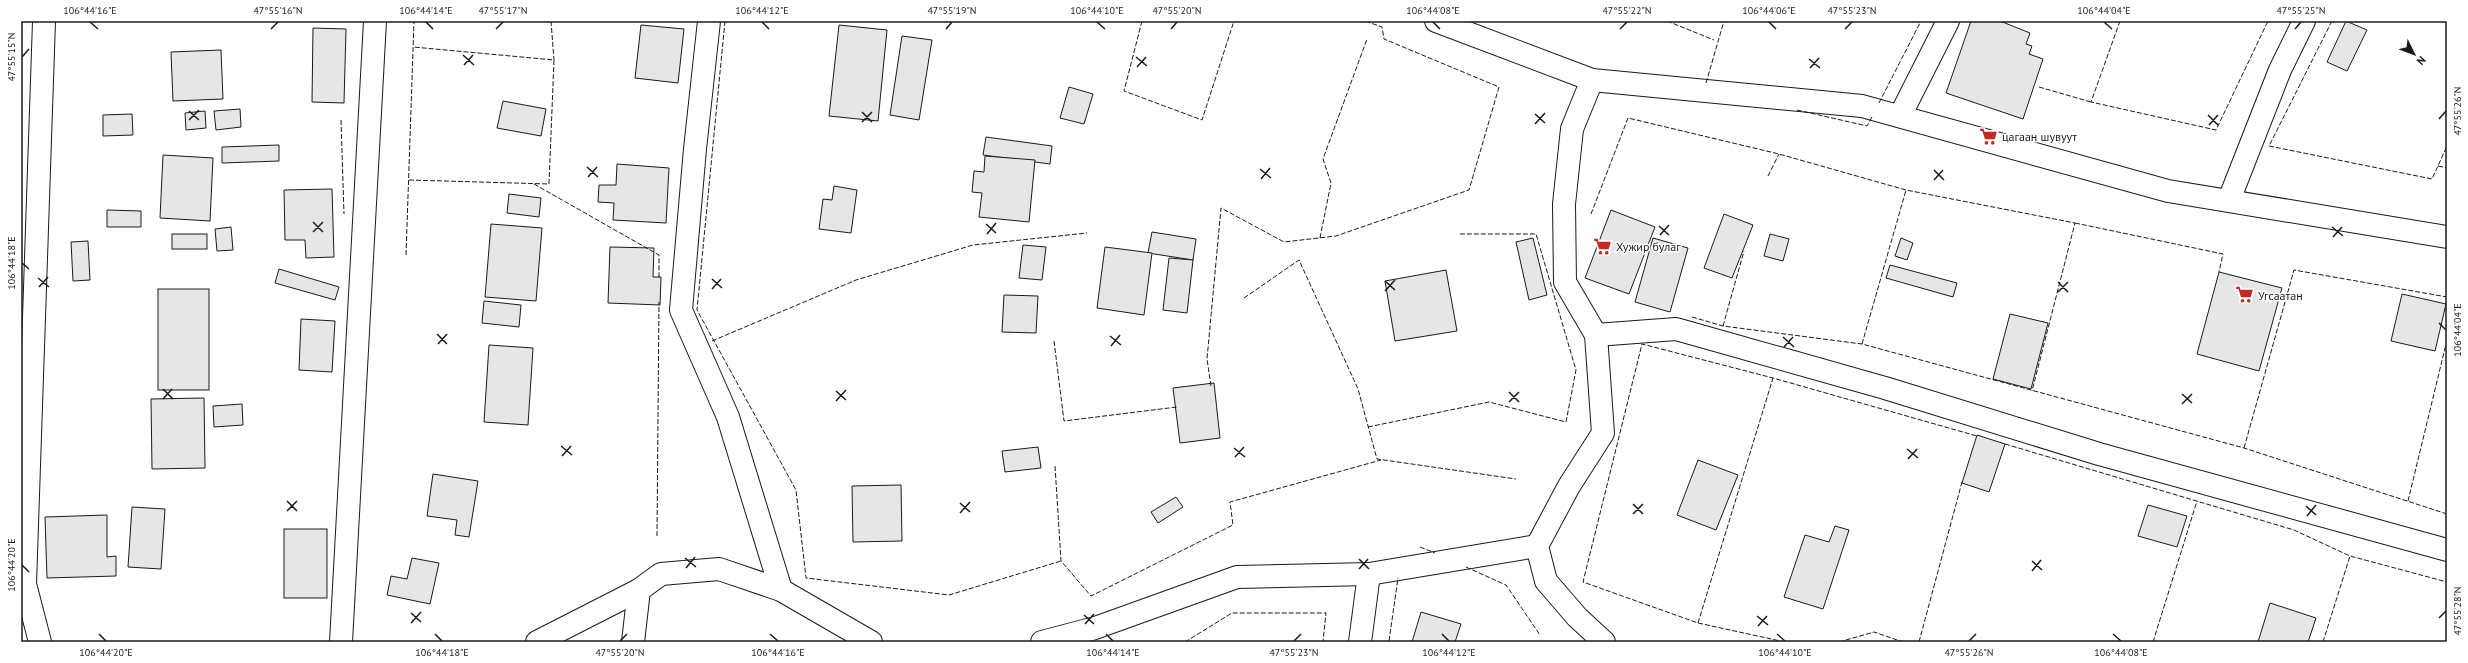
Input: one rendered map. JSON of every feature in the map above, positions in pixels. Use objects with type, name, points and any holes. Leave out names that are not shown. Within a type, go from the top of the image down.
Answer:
[{"type":"street","points":[[40,642],[25,584],[44,21]]},
{"type":"street","points":[[341,642],[375,21]]},
{"type":"street","points":[[709,21],[694,149],[681,310],[728,417],[781,590]]},
{"type":"street","points":[[1436,21],[1488,31],[1592,80],[1862,106],[2168,191],[2447,237]]},
{"type":"street","points":[[1900,116],[1948,21]]},
{"type":"street","points":[[2229,200],[2280,70],[2304,21]]},
{"type":"street","points":[[1592,80],[1572,129],[1564,204],[1564,282],[1596,335],[1603,433],[1569,486],[1537,546],[1546,581],[1577,617],[1604,642]]},
{"type":"street","points":[[1596,335],[1676,329],[1878,386],[2107,456],[2447,550]]},
{"type":"street","points":[[1042,642],[1095,628],[1237,577],[1369,574],[1537,546]]},
{"type":"street","points":[[537,642],[639,590],[661,574],[719,569],[781,590],[871,642]]},
{"type":"street","points":[[1360,642],[1369,574]]},
{"type":"street","points":[[633,642],[639,590]]},
{"type":"building","points":[[1971,21],[2000,21],[2030,33],[2026,44],[2032,46],[2029,54],[2043,59],[2023,119],[1946,93]]},
{"type":"building","points":[[2346,21],[2367,30],[2347,71],[2327,62]]},
{"type":"building","points":[[641,25],[684,29],[678,83],[635,78]]},
{"type":"building","points":[[839,25],[887,30],[878,121],[829,116]]},
{"type":"building","points":[[313,28],[346,29],[344,103],[312,102]]},
{"type":"building","points":[[902,36],[932,40],[919,120],[890,115]]},
{"type":"building","points":[[221,50],[223,99],[173,101],[171,52]]},
{"type":"building","points":[[1069,87],[1093,94],[1084,124],[1060,118]]},
{"type":"building","points":[[503,101],[546,109],[541,136],[497,128]]},
{"type":"building","points":[[240,109],[241,127],[216,130],[214,111]]},
{"type":"building","points":[[205,111],[206,128],[186,130],[185,113]]},
{"type":"building","points":[[132,114],[133,135],[103,136],[103,115]]},
{"type":"building","points":[[986,137],[1052,146],[1050,164],[983,155]]},
{"type":"building","points":[[279,145],[279,161],[222,163],[222,147]]},
{"type":"building","points":[[163,155],[213,158],[210,221],[160,218]]},
{"type":"building","points":[[985,156],[1035,160],[1029,222],[979,217],[982,193],[972,192],[974,171],[984,172]]},
{"type":"building","points":[[617,164],[669,168],[666,223],[613,220],[614,203],[598,202],[599,185],[616,185]]},
{"type":"building","points":[[834,186],[857,190],[851,233],[819,229],[823,199],[832,200]]},
{"type":"building","points":[[332,189],[334,257],[306,258],[305,240],[285,240],[284,190]]},
{"type":"building","points":[[509,194],[541,198],[539,217],[507,213]]},
{"type":"building","points":[[107,210],[141,211],[141,227],[107,227]]},
{"type":"building","points":[[1611,210],[1655,227],[1629,294],[1585,278]]},
{"type":"building","points":[[1724,214],[1753,225],[1732,278],[1704,268]]},
{"type":"building","points":[[491,224],[542,228],[536,301],[485,297]]},
{"type":"building","points":[[231,227],[233,250],[217,251],[215,229]]},
{"type":"building","points":[[1152,232],[1196,239],[1193,260],[1148,253]]},
{"type":"building","points":[[172,234],[207,234],[207,249],[172,249]]},
{"type":"building","points":[[1770,234],[1789,239],[1783,261],[1764,256]]},
{"type":"building","points":[[1533,238],[1547,295],[1529,300],[1516,242]]},
{"type":"building","points":[[1653,238],[1688,248],[1670,312],[1635,302]]},
{"type":"building","points":[[1901,238],[1913,243],[1907,260],[1895,256]]},
{"type":"building","points":[[88,241],[90,280],[73,281],[71,242]]},
{"type":"building","points":[[1023,245],[1046,247],[1042,280],[1019,278]]},
{"type":"building","points":[[610,247],[654,248],[653,277],[661,277],[660,305],[608,303]]},
{"type":"building","points":[[1105,247],[1152,253],[1144,315],[1097,308]]},
{"type":"building","points":[[1169,258],[1193,260],[1187,313],[1163,310]]},
{"type":"building","points":[[1890,265],[1957,283],[1953,297],[1886,278]]},
{"type":"building","points":[[279,269],[339,287],[335,300],[275,283]]},
{"type":"building","points":[[1446,270],[1457,331],[1395,341],[1385,281]]},
{"type":"building","points":[[2219,272],[2282,288],[2259,371],[2197,354]]},
{"type":"building","points":[[158,289],[209,289],[209,390],[158,390]]},
{"type":"building","points":[[2402,294],[2446,304],[2435,351],[2391,341]]},
{"type":"building","points":[[1004,295],[1038,296],[1036,333],[1002,332]]},
{"type":"building","points":[[484,301],[521,305],[519,327],[482,323]]},
{"type":"building","points":[[2010,314],[2048,323],[2031,389],[1993,379]]},
{"type":"building","points":[[301,319],[335,321],[332,372],[299,370]]},
{"type":"building","points":[[489,345],[533,348],[528,425],[484,422]]},
{"type":"building","points":[[1214,383],[1220,438],[1180,443],[1173,388]]},
{"type":"building","points":[[204,398],[205,468],[152,469],[151,399]]},
{"type":"building","points":[[242,404],[243,425],[214,427],[213,406]]},
{"type":"building","points":[[1977,435],[2005,444],[1989,492],[1962,483]]},
{"type":"building","points":[[1038,447],[1041,468],[1005,472],[1002,451]]},
{"type":"building","points":[[1698,460],[1738,475],[1716,530],[1677,515]]},
{"type":"building","points":[[433,474],[478,481],[469,537],[455,535],[457,520],[427,516]]},
{"type":"building","points":[[901,485],[902,541],[853,542],[852,486]]},
{"type":"building","points":[[1176,497],[1183,507],[1158,523],[1151,512]]},
{"type":"building","points":[[2148,505],[2187,516],[2177,547],[2138,536]]},
{"type":"building","points":[[132,507],[165,509],[161,569],[128,567]]},
{"type":"building","points":[[107,515],[107,557],[116,556],[116,576],[47,578],[45,517]]},
{"type":"building","points":[[1835,526],[1849,530],[1823,609],[1784,597],[1805,535],[1829,542]]},
{"type":"building","points":[[284,529],[327,529],[327,598],[284,598]]},
{"type":"building","points":[[412,558],[439,563],[430,604],[387,595],[391,576],[407,579]]},
{"type":"building","points":[[2270,603],[2316,618],[2308,642],[2258,642]]},
{"type":"building","points":[[1421,612],[1461,624],[1455,642],[1412,642]]},
{"type":"fence","points":[[406,255],[414,21]]},
{"type":"fence","points":[[551,21],[554,60]]},
{"type":"fence","points":[[725,21],[697,310],[796,490],[806,578],[949,595],[1061,561]]},
{"type":"fence","points":[[1142,21],[1124,91],[1202,120],[1234,21]]},
{"type":"fence","points":[[1211,386],[1207,359],[1221,208],[1284,242],[1336,236],[1469,190],[1499,87],[1384,39],[1382,27],[1365,21]]},
{"type":"fence","points":[[1667,21],[1714,40]]},
{"type":"fence","points":[[1706,83],[1724,21]]},
{"type":"fence","points":[[1879,103],[1921,21]]},
{"type":"fence","points":[[2120,21],[2091,102],[2216,130],[2268,21]]},
{"type":"fence","points":[[2332,21],[2269,146],[2432,179],[2447,146]]},
{"type":"fence","points":[[1320,238],[1331,183],[1323,159],[1367,39]]},
{"type":"fence","points":[[409,180],[549,184],[554,60],[413,47]]},
{"type":"fence","points":[[2039,87],[2091,102]]},
{"type":"fence","points":[[1797,110],[1867,126],[1872,117]]},
{"type":"fence","points":[[1591,214],[1628,118],[1779,154],[1906,190],[2075,223],[2032,391]]},
{"type":"fence","points":[[341,120],[344,214]]},
{"type":"fence","points":[[1768,176],[1779,154]]},
{"type":"fence","points":[[2438,166],[2447,168]]},
{"type":"fence","points":[[534,184],[659,255],[659,278]]},
{"type":"fence","points":[[1862,344],[1906,190]]},
{"type":"fence","points":[[2075,223],[2223,254],[2219,272]]},
{"type":"fence","points":[[712,341],[856,280],[973,245],[1087,233]]},
{"type":"fence","points":[[1368,427],[1489,402],[1566,422],[1576,370],[1536,234],[1459,234]]},
{"type":"fence","points":[[1723,326],[1744,251]]},
{"type":"fence","points":[[1244,298],[1299,260],[1358,389],[1377,459],[1516,479]]},
{"type":"fence","points":[[2244,448],[2294,270],[2447,297]]},
{"type":"fence","points":[[657,536],[659,302]]},
{"type":"fence","points":[[1692,317],[1723,326],[1862,344],[2244,448],[2447,514]]},
{"type":"fence","points":[[2408,501],[2447,340]]},
{"type":"fence","points":[[1054,341],[1064,421],[1177,407]]},
{"type":"fence","points":[[1785,642],[1698,623],[1583,582],[1642,344],[1773,378],[1977,436]]},
{"type":"fence","points":[[1698,623],[1773,378]]},
{"type":"fence","points":[[2005,444],[2294,530],[2350,556],[2447,582]]},
{"type":"fence","points":[[1055,466],[1061,561],[1091,596],[1233,525],[1230,502],[1381,460]]},
{"type":"fence","points":[[1919,642],[1962,482]]},
{"type":"fence","points":[[2153,642],[2197,501]]},
{"type":"fence","points":[[1420,547],[1435,553]]},
{"type":"fence","points":[[2323,642],[2350,556]]},
{"type":"fence","points":[[1466,567],[1506,585],[1540,635]]},
{"type":"fence","points":[[1389,641],[1398,578]]},
{"type":"fence","points":[[1185,642],[1232,613],[1326,613],[1323,642]]},
{"type":"fence","points":[[1839,642],[1874,632],[1903,642]]},
{"type":"place","name":"цагаан шувуут","points":[[1989,136]]},
{"type":"place","name":"Хужир булаг","points":[[1603,246]]},
{"type":"place","name":"Угсаатан","points":[[2245,295]]}]
